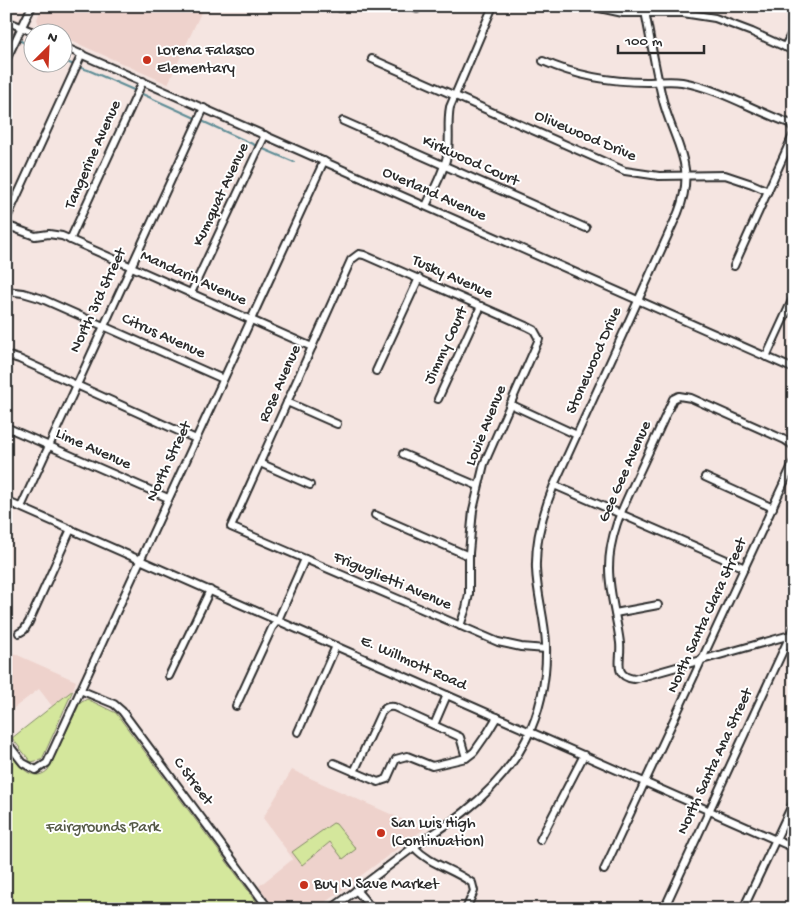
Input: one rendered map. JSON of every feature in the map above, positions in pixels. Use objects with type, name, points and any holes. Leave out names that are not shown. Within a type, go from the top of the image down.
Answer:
[{"type":"street","points":[[6,60],[32,6]]},
{"type":"street","points":[[426,206],[444,166],[449,146],[448,115],[454,96],[493,6]]},
{"type":"street","points":[[590,6],[623,13],[644,9],[715,18],[794,51]]},
{"type":"street","name":"Stonewood Drive","points":[[331,909],[461,814],[489,790],[511,766],[531,732],[543,691],[546,649],[544,621],[536,570],[536,550],[542,518],[554,485],[638,300],[685,190],[686,175],[683,155],[669,120],[644,9]]},
{"type":"street","points":[[6,21],[21,27]]},
{"type":"street","points":[[785,47],[794,28]]},
{"type":"street","name":"Overland Avenue","points":[[72,50],[794,369]]},
{"type":"street","points":[[6,220],[82,54]]},
{"type":"street","name":"Olivewood Drive","points":[[372,59],[625,171],[659,176],[725,175],[752,184],[768,192]]},
{"type":"street","points":[[543,61],[570,72],[600,79],[683,82],[710,89],[789,123],[794,133],[734,266]]},
{"type":"street","name":"Tangerine Avenue","points":[[70,240],[142,81]]},
{"type":"street","name":"North 3rd Street","points":[[21,507],[204,108]]},
{"type":"street","name":"Kirkwood Court","points":[[343,120],[586,228]]},
{"type":"street","name":"Kumquat Avenue","points":[[191,293],[265,135]]},
{"type":"street","name":"North Street","points":[[6,742],[23,763],[36,770],[47,763],[324,161]]},
{"type":"street","name":"Mandarin Avenue","points":[[6,225],[35,236],[49,234],[62,236],[312,347]]},
{"type":"street","name":"Tusky Avenue","points":[[359,254],[534,330]]},
{"type":"street","name":"Rose Avenue","points":[[231,527],[351,260],[359,254]]},
{"type":"street","points":[[376,371],[418,278]]},
{"type":"street","name":"Citrus Avenue","points":[[6,291],[40,298],[224,379]]},
{"type":"street","points":[[766,357],[794,296]]},
{"type":"street","name":"Jimmy Court","points":[[438,399],[481,306]]},
{"type":"street","name":"Louie Avenue","points":[[460,626],[469,594],[469,556],[473,510],[478,486],[490,447],[538,338],[534,330]]},
{"type":"street","points":[[6,355],[19,359],[196,439]]},
{"type":"street","name":"Gee Gee Avenue","points":[[703,660],[634,679],[623,676],[619,665],[620,647],[609,568],[610,548],[620,514],[674,399],[679,396],[691,398],[785,440],[794,446]]},
{"type":"street","points":[[287,402],[337,424]]},
{"type":"street","points":[[510,404],[577,435]]},
{"type":"street","name":"Lime Avenue","points":[[6,426],[168,498]]},
{"type":"street","points":[[403,454],[478,486]]},
{"type":"street","name":"North Santa Clara Street","points":[[604,870],[794,461]]},
{"type":"street","points":[[260,464],[310,485]]},
{"type":"street","points":[[705,477],[773,508]]},
{"type":"street","points":[[554,485],[745,568]]},
{"type":"street","name":"E. Willmott Road","points":[[6,500],[794,848]]},
{"type":"street","points":[[375,515],[469,556]]},
{"type":"street","name":"Friguglietti Avenue","points":[[231,527],[503,644],[546,649]]},
{"type":"street","points":[[19,634],[29,622],[71,529]]},
{"type":"street","points":[[236,706],[305,559]]},
{"type":"street","points":[[169,676],[210,590]]},
{"type":"street","points":[[615,613],[658,605]]},
{"type":"street","name":"North Santa Ana Street","points":[[664,909],[792,634],[794,626]]},
{"type":"street","points":[[703,660],[792,634]]},
{"type":"street","points":[[298,732],[336,646]]},
{"type":"street","name":"C Street","points":[[80,690],[118,706],[269,909]]},
{"type":"street","points":[[434,725],[447,695]]},
{"type":"street","points":[[354,772],[380,713],[386,707],[394,707],[460,737],[466,758]]},
{"type":"street","points":[[334,763],[381,782],[387,779],[396,759],[403,756],[432,766],[466,758],[474,752],[497,716]]},
{"type":"street","points":[[540,840],[584,755]]},
{"type":"street","points":[[743,909],[794,801]]},
{"type":"street","points":[[414,847],[425,858],[472,882],[474,891],[466,909]]},
{"type":"street","points":[[356,890],[375,909]]},
{"type":"shaded area","name":"Lorena Falasco Elementary","points":[[42,6],[204,6],[168,84],[72,41],[72,22],[38,22],[37,19]]},
{"type":"shaded area","points":[[6,650],[76,681],[73,690],[52,706],[39,689],[6,714]]},
{"type":"shaded area","name":"San Luis High (Continuation)","points":[[292,770],[424,829],[316,909],[275,909],[259,886],[293,859],[263,818]]},
{"type":"green space","points":[[73,690],[43,757],[41,760],[31,762],[12,738]]},
{"type":"green space","name":"Fairgrounds Park","points":[[87,699],[116,713],[262,909],[12,909],[6,901],[6,748],[24,770],[36,775],[42,774],[48,770],[80,703]]},
{"type":"green space","points":[[333,823],[336,824],[356,849],[343,859],[330,842],[302,865],[292,852]]},
{"type":"waterway","points":[[6,35],[14,39]]},
{"type":"waterway","points":[[78,67],[136,91]]},
{"type":"waterway","points":[[140,93],[257,146]]},
{"type":"waterway","points":[[261,148],[294,162]]},
{"type":"place","name":"Lorena Falasco Elementary","points":[[147,60]]},
{"type":"place","name":"San Luis High (Continuation)","points":[[381,833]]},
{"type":"place","name":"Buy N Save Market","points":[[304,885]]}]
